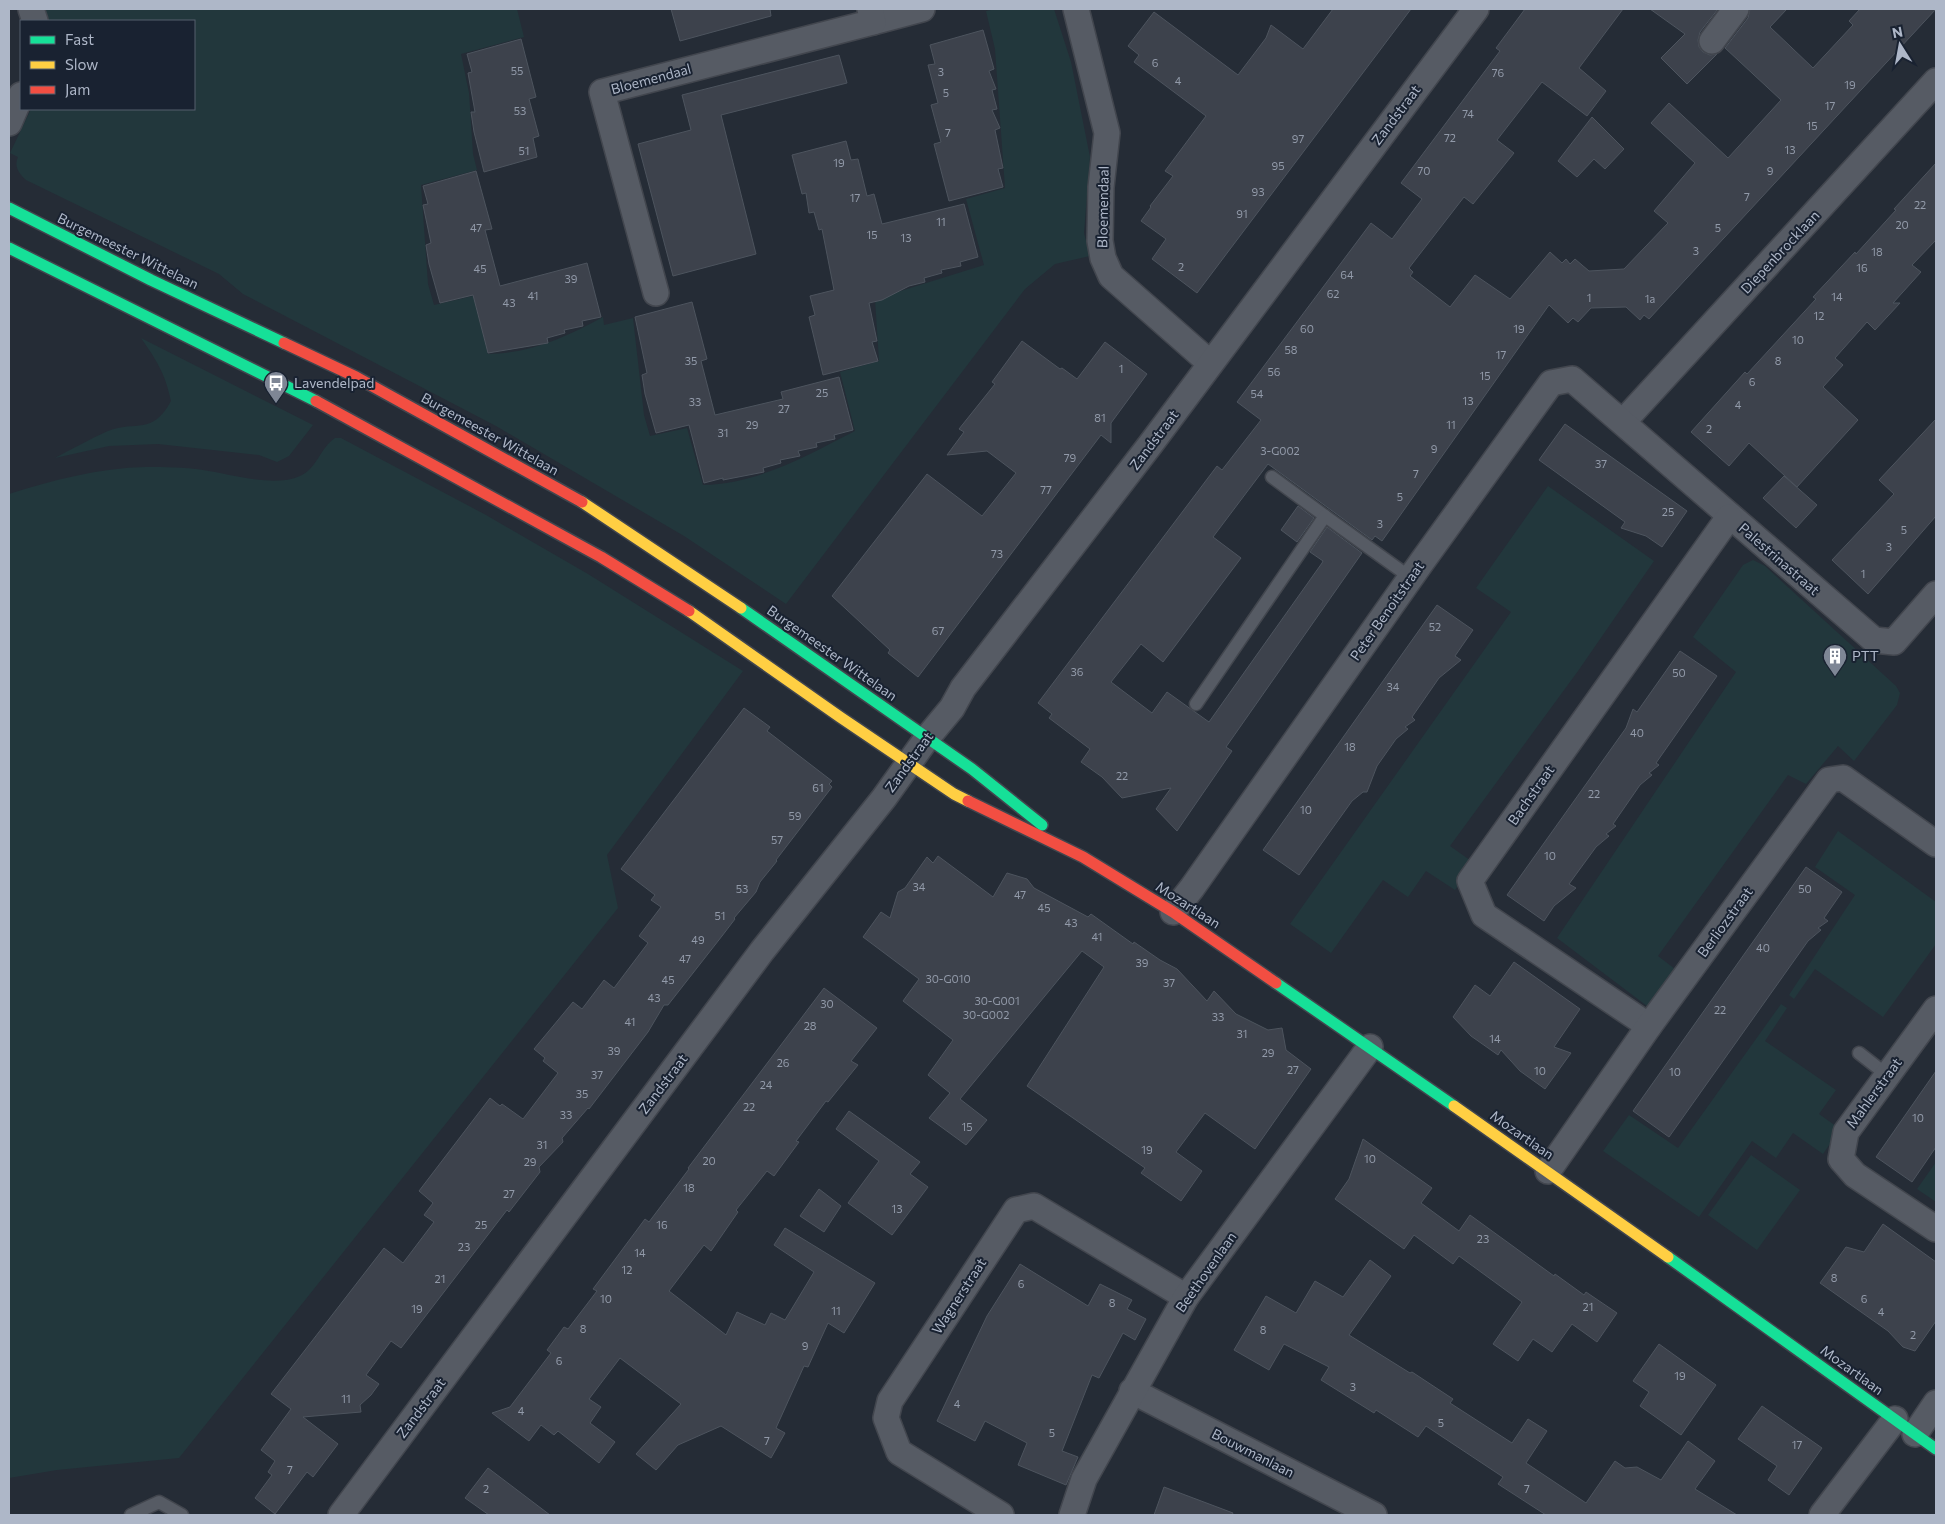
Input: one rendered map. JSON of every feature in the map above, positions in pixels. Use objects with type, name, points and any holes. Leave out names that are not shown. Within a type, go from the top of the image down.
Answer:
[{"type":"street","name":"Bloemendaal","points":[[656,293],[602,92],[872,15],[922,9]]},
{"type":"street","name":"Bloemendaal","points":[[1076,9],[1107,133],[1101,187],[1100,241],[1103,258],[1111,276],[1210,364]]},
{"type":"street","name":"Zandstraat","points":[[341,1515],[762,951],[884,798],[908,762],[952,708],[963,688],[1150,445],[1476,9]]},
{"type":"street","points":[[1712,41],[1736,9]]},
{"type":"street","name":"Diepenbrocklaan","points":[[1623,422],[1934,88]]},
{"type":"street","points":[[9,123],[20,97]]},
{"type":"street","name":"Burgemeester Wittelaan","points":[[9,208],[151,280],[356,377],[578,499],[734,602],[927,738]]},
{"type":"street","points":[[9,248],[339,412],[601,557],[704,620],[840,717],[908,762]]},
{"type":"street","name":"Peter Benoitstraat","points":[[1173,912],[1192,888],[1551,383],[1572,379],[1623,422]]},
{"type":"street","name":"Palestrinastraat","points":[[1623,422],[1729,517],[1874,640],[1894,642],[1931,609]]},
{"type":"street","name":"Bachstraat","points":[[1650,1026],[1484,915],[1470,881],[1729,517]]},
{"type":"street","name":"Mozartlaan","points":[[927,738],[972,768],[1083,857]]},
{"type":"street","name":"Mozartlaan","points":[[908,762],[954,794],[1083,857],[1173,912],[1548,1171],[1936,1449]]},
{"type":"street","name":"Berliozstraat","points":[[1548,1171],[1650,1026],[1829,780],[1843,778],[1936,844]]},
{"type":"street","name":"Mahlerstraat","points":[[1936,1009],[1846,1132],[1841,1159],[1855,1175],[1936,1229]]},
{"type":"street","name":"Beethovenlaan","points":[[1072,1515],[1084,1479],[1186,1297],[1370,1047]]},
{"type":"street","name":"Wagnerstraat","points":[[1001,1515],[900,1452],[886,1418],[890,1401],[1016,1210],[1034,1206],[1186,1297]]},
{"type":"street","name":"Bouwmanlaan","points":[[1132,1391],[1374,1515]]},
{"type":"street","points":[[1915,1434],[1936,1403]]},
{"type":"street","points":[[1822,1515],[1895,1419]]},
{"type":"lane","points":[[1272,477],[1411,578]]},
{"type":"lane","points":[[1196,704],[1325,516]]},
{"type":"lane","points":[[1859,1053],[1887,1075]]},
{"type":"lane","points":[[130,1515],[159,1502],[182,1515]]},
{"type":"green space","points":[[45,9],[517,9],[524,37],[461,54],[469,93],[473,154],[477,170],[421,185],[428,284],[434,305],[473,296],[488,354],[519,351],[547,343],[575,332],[603,317],[604,325],[633,318],[644,415],[650,436],[687,428],[703,485],[743,480],[763,474],[782,467],[855,431],[840,372],[879,361],[875,299],[984,265],[966,199],[1005,188],[995,49],[986,11],[996,9],[1054,9],[1071,62],[1090,157],[1084,233],[1090,256],[1055,264],[1025,289],[786,604],[684,536],[496,426],[243,294],[219,274],[26,180],[18,169],[16,163],[18,157],[10,153],[31,110],[195,110],[195,20],[49,20]]},
{"type":"green space","points":[[141,338],[313,425],[289,456],[277,462],[259,455],[158,444],[109,446],[55,458],[108,431],[150,423],[164,412],[171,401],[166,383],[156,361]]},
{"type":"green space","points":[[335,438],[341,438],[486,515],[588,574],[743,671],[607,855],[618,908],[179,1458],[57,1470],[9,1478],[9,494],[76,476],[146,467],[203,470],[239,477],[278,481],[306,473]]},
{"type":"green space","points":[[1548,486],[1654,561],[1578,671],[1450,846],[1474,863],[1455,890],[1426,871],[1408,897],[1383,880],[1331,953],[1290,924],[1511,612],[1476,588]]},
{"type":"green space","points":[[1753,560],[1765,566],[1896,686],[1900,693],[1897,705],[1854,761],[1838,746],[1806,784],[1788,775],[1658,956],[1675,969],[1647,1006],[1557,938],[1736,672],[1693,637],[1743,565]]},
{"type":"green space","points":[[1838,831],[1936,902],[1936,944],[1883,1017],[1815,969],[1794,999],[1789,995],[1855,895],[1815,867]]},
{"type":"green space","points":[[1781,1004],[1787,1008],[1765,1041],[1836,1090],[1819,1114],[1840,1129],[1823,1154],[1793,1133],[1776,1158],[1752,1141],[1699,1217],[1603,1151],[1629,1115],[1678,1148]]},
{"type":"green space","points":[[1751,1155],[1800,1190],[1757,1250],[1708,1215]]},
{"type":"green space","points":[[1936,1162],[1936,1202],[1917,1189]]},
{"type":"building","points":[[671,9],[770,9],[771,16],[680,41]]},
{"type":"building","points":[[1333,9],[1411,9],[1197,293],[1152,259],[1166,239],[1141,221],[1173,176],[1165,171],[1206,116],[1134,62],[1139,55],[1128,46],[1154,12],[1238,75],[1266,38],[1271,25],[1303,49]]},
{"type":"building","points":[[1525,9],[1623,9],[1579,68],[1606,91],[1587,116],[1542,82],[1497,140],[1514,153],[1473,204],[1464,197],[1409,268],[1413,272],[1410,276],[1450,307],[1475,275],[1510,299],[1550,252],[1562,263],[1566,259],[1570,264],[1575,259],[1589,271],[1624,269],[1668,223],[1654,211],[1695,163],[1651,123],[1669,103],[1728,158],[1781,100],[1725,48],[1748,18],[1750,9],[1787,9],[1770,27],[1813,68],[1853,25],[1849,21],[1860,9],[1936,9],[1649,319],[1644,315],[1640,320],[1626,307],[1591,308],[1578,322],[1573,318],[1568,323],[1549,305],[1382,541],[1375,536],[1372,540],[1268,464],[1213,537],[1241,558],[1163,662],[1141,644],[1111,682],[1152,713],[1167,692],[1209,722],[1322,563],[1323,561],[1310,552],[1327,527],[1362,553],[1226,747],[1232,751],[1177,831],[1156,809],[1171,788],[1122,798],[1102,777],[1081,762],[1090,749],[1049,718],[1052,714],[1038,703],[1217,466],[1222,470],[1261,420],[1237,402],[1371,223],[1392,239],[1422,199],[1401,183],[1500,51],[1496,48]]},
{"type":"building","points":[[1650,9],[1718,9],[1700,32],[1698,40],[1699,47],[1703,52],[1710,55],[1717,54],[1687,84],[1661,58],[1685,34]]},
{"type":"building","points":[[983,30],[994,69],[989,71],[996,89],[992,90],[997,109],[992,110],[1000,128],[995,130],[1003,168],[998,169],[1003,187],[949,201],[934,144],[941,142],[931,105],[938,103],[928,65],[935,64],[930,45]]},
{"type":"building","points":[[521,39],[536,97],[529,99],[539,136],[533,138],[537,157],[484,172],[471,112],[475,112],[468,73],[472,72],[467,54]]},
{"type":"building","points":[[839,55],[847,83],[721,115],[756,254],[673,276],[638,144],[691,130],[682,95]]},
{"type":"building","points":[[1592,117],[1624,149],[1605,169],[1594,159],[1577,177],[1558,161]]},
{"type":"building","points":[[846,141],[851,160],[858,159],[867,196],[874,194],[882,224],[964,204],[978,257],[960,262],[961,266],[941,270],[942,273],[924,278],[925,282],[909,286],[882,300],[869,303],[877,341],[872,342],[878,361],[823,375],[809,317],[815,315],[810,296],[834,290],[822,229],[819,230],[814,212],[809,213],[806,193],[802,194],[792,155]]},
{"type":"building","points":[[1936,163],[1936,240],[1912,265],[1921,272],[1893,303],[1900,303],[1875,330],[1867,322],[1835,358],[1843,365],[1823,387],[1858,420],[1797,487],[1749,443],[1729,466],[1691,432],[1745,372],[1747,374],[1816,299],[1813,297],[1855,252],[1856,254]]},
{"type":"building","points":[[476,171],[492,229],[485,230],[500,286],[587,263],[601,317],[582,321],[583,326],[564,330],[565,333],[547,338],[548,343],[488,353],[473,295],[440,303],[429,264],[426,245],[431,243],[423,205],[428,204],[423,186]]},
{"type":"building","points":[[692,302],[707,359],[701,361],[715,415],[783,399],[781,392],[839,377],[853,430],[834,435],[835,439],[816,443],[817,447],[798,451],[800,456],[780,460],[781,463],[763,468],[764,472],[704,483],[689,425],[656,433],[645,394],[642,375],[647,373],[635,317]]},
{"type":"building","points":[[1022,341],[1077,379],[1105,342],[1147,374],[1111,423],[1111,443],[1101,435],[918,677],[888,653],[890,650],[832,596],[927,474],[982,516],[1016,473],[987,451],[947,455],[964,432],[959,429],[995,384],[992,382]]},
{"type":"building","points":[[1936,419],[1936,516],[1868,594],[1832,560],[1894,494],[1879,480]]},
{"type":"building","points":[[1565,424],[1687,511],[1662,547],[1646,536],[1621,528],[1625,522],[1539,460]]},
{"type":"building","points":[[1784,476],[1817,505],[1796,528],[1763,498]]},
{"type":"building","points":[[1298,506],[1314,518],[1297,542],[1281,530]]},
{"type":"building","points":[[1437,605],[1473,630],[1455,656],[1461,660],[1439,678],[1412,717],[1415,720],[1405,727],[1408,729],[1396,739],[1377,766],[1367,792],[1363,792],[1352,801],[1299,875],[1263,850]]},
{"type":"building","points":[[1680,651],[1717,676],[1656,763],[1659,765],[1649,773],[1652,775],[1640,785],[1613,824],[1616,826],[1606,834],[1609,836],[1596,847],[1569,884],[1576,888],[1554,906],[1544,921],[1507,895],[1626,728],[1633,709],[1637,712]]},
{"type":"building","points":[[744,708],[770,727],[767,731],[832,781],[829,784],[832,787],[760,882],[756,892],[668,1005],[664,1005],[648,1032],[589,1109],[562,1138],[563,1142],[539,1167],[540,1172],[509,1212],[507,1210],[401,1348],[391,1341],[366,1375],[379,1384],[360,1405],[361,1412],[303,1417],[338,1444],[313,1477],[307,1472],[275,1514],[255,1498],[272,1475],[268,1472],[275,1461],[261,1450],[291,1409],[271,1394],[384,1248],[403,1263],[434,1222],[424,1215],[433,1203],[419,1191],[490,1098],[523,1119],[558,1073],[543,1061],[545,1058],[534,1049],[573,1002],[582,1009],[604,980],[614,988],[648,943],[639,936],[661,907],[651,900],[655,895],[621,869]]},
{"type":"building","points":[[938,856],[993,897],[1007,873],[1027,879],[1034,888],[1088,917],[1091,914],[1133,944],[1134,942],[1177,969],[1207,1001],[1214,991],[1236,1014],[1268,1030],[1282,1028],[1286,1050],[1311,1069],[1255,1149],[1205,1113],[1176,1152],[1202,1171],[1181,1201],[1141,1173],[1145,1168],[1027,1086],[1104,967],[1082,951],[960,1099],[987,1120],[966,1145],[929,1118],[950,1093],[928,1075],[953,1040],[903,1001],[919,979],[863,937],[881,912],[890,918],[898,892],[905,888],[927,857],[933,863]]},
{"type":"building","points":[[1806,867],[1842,892],[1824,918],[1828,921],[1818,928],[1821,930],[1808,941],[1669,1137],[1633,1111]]},
{"type":"building","points":[[1514,962],[1580,1009],[1554,1047],[1571,1053],[1545,1089],[1520,1071],[1501,1050],[1498,1055],[1471,1036],[1453,1017],[1475,985],[1490,996]]},
{"type":"building","points":[[824,988],[877,1028],[851,1061],[858,1065],[828,1102],[826,1101],[796,1141],[799,1142],[774,1176],[767,1171],[736,1210],[738,1212],[711,1251],[704,1245],[669,1291],[726,1335],[737,1312],[765,1325],[771,1313],[785,1320],[814,1272],[774,1245],[785,1228],[875,1283],[844,1333],[828,1323],[808,1367],[804,1366],[776,1428],[785,1433],[771,1458],[721,1426],[678,1445],[656,1470],[636,1454],[681,1404],[620,1358],[589,1399],[601,1407],[590,1423],[615,1442],[599,1463],[558,1431],[554,1435],[541,1425],[529,1441],[492,1413],[510,1407],[551,1353],[547,1350],[564,1327],[568,1329],[597,1291],[593,1289],[645,1219],[649,1222]]},
{"type":"building","points":[[1936,1071],[1936,1147],[1912,1182],[1876,1157]]},
{"type":"building","points":[[849,1111],[920,1162],[910,1174],[928,1187],[892,1235],[848,1203],[879,1161],[836,1129]]},
{"type":"building","points":[[1363,1139],[1432,1188],[1421,1203],[1459,1231],[1470,1215],[1554,1276],[1555,1274],[1584,1295],[1586,1292],[1617,1313],[1597,1342],[1572,1324],[1552,1352],[1533,1339],[1518,1361],[1493,1344],[1522,1302],[1459,1256],[1453,1264],[1414,1235],[1404,1249],[1335,1199],[1349,1179]]},
{"type":"building","points":[[819,1189],[841,1206],[824,1232],[800,1216]]},
{"type":"building","points":[[1883,1224],[1936,1262],[1936,1321],[1915,1351],[1903,1347],[1888,1331],[1820,1283],[1846,1247],[1864,1252]]},
{"type":"building","points":[[1370,1260],[1391,1276],[1349,1335],[1410,1373],[1412,1372],[1453,1399],[1450,1403],[1512,1443],[1528,1419],[1547,1431],[1526,1463],[1586,1503],[1615,1461],[1625,1468],[1637,1467],[1661,1480],[1688,1441],[1715,1461],[1695,1489],[1737,1515],[1546,1515],[1498,1484],[1503,1477],[1426,1426],[1418,1437],[1376,1410],[1374,1413],[1321,1380],[1329,1367],[1284,1344],[1269,1370],[1234,1350],[1266,1296],[1296,1313],[1315,1281],[1343,1297]]},
{"type":"building","points":[[1020,1264],[1088,1306],[1100,1284],[1132,1300],[1127,1309],[1146,1319],[1135,1340],[1123,1333],[1099,1378],[1092,1375],[1062,1451],[1078,1457],[1066,1485],[1018,1465],[1027,1443],[985,1421],[975,1441],[937,1421],[987,1316]]},
{"type":"building","points":[[1659,1344],[1716,1385],[1681,1435],[1640,1406],[1649,1392],[1633,1381]]},
{"type":"building","points":[[1762,1406],[1822,1448],[1789,1495],[1768,1480],[1777,1466],[1738,1439]]},
{"type":"building","points":[[488,1468],[550,1515],[489,1515],[465,1498]]},
{"type":"building","points":[[1164,1487],[1233,1513],[1232,1515],[1154,1515]]},
{"type":"traffic: fast","points":[[9,208],[151,280],[284,343]]},
{"type":"traffic: fast","points":[[9,248],[316,401]]},
{"type":"traffic: fast","points":[[741,608],[972,769],[1042,825]]},
{"type":"traffic: fast","points":[[1276,983],[1454,1106]]},
{"type":"traffic: fast","points":[[1668,1257],[1936,1449]]},
{"type":"traffic: slow","points":[[582,502],[741,608]]},
{"type":"traffic: slow","points":[[689,611],[840,717],[954,794],[968,801]]},
{"type":"traffic: slow","points":[[1454,1106],[1668,1257]]},
{"type":"traffic: jam","points":[[284,343],[356,377],[582,502]]},
{"type":"traffic: jam","points":[[316,401],[601,557],[689,611]]},
{"type":"traffic: jam","points":[[968,801],[1083,857],[1173,912],[1276,983]]},
{"type":"place","name":"Lavendelpad","points":[[276,404]]},
{"type":"place","name":"PTT","points":[[1835,677]]}]
